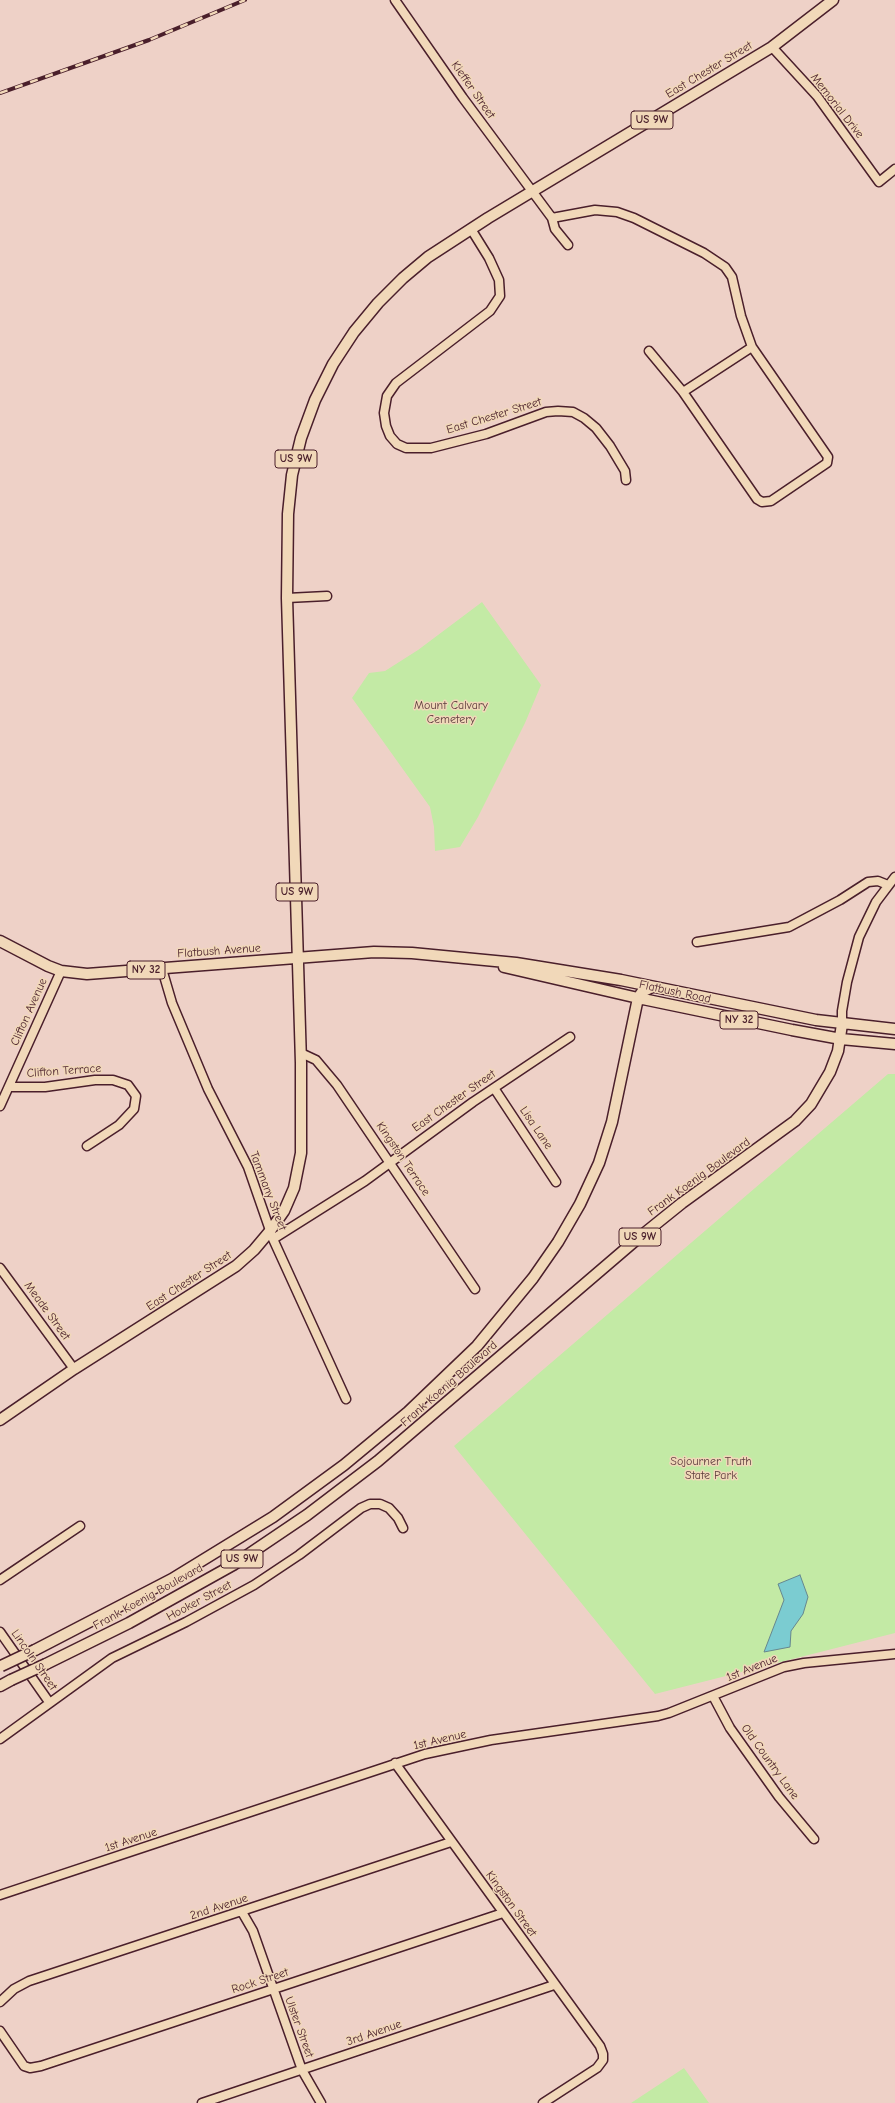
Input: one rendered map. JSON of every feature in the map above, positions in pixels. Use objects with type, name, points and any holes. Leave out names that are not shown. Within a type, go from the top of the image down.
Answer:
[{"type":"main road","name":"East Chester Street","points":[[532,192],[772,47],[833,0]]},
{"type":"main road","name":"US 9W","points":[[299,957],[287,598],[287,527],[292,475],[308,420],[323,383],[343,348],[378,303],[416,267],[471,229],[532,192]]},
{"type":"main road","name":"Flatbush Avenue","points":[[0,941],[36,961],[61,971],[99,974],[374,952]]},
{"type":"main road","name":"Flatbush Road","points":[[374,952],[412,953],[536,965],[652,986],[792,1016],[842,1024],[895,1029]]},
{"type":"main road","name":"East Chester Street","points":[[0,1420],[74,1369],[225,1274],[272,1235],[289,1200],[300,1165],[301,1053],[299,957]]},
{"type":"main road","name":"Flatbush Road","points":[[475,960],[638,998],[841,1039],[895,1044]]},
{"type":"main road","points":[[638,998],[642,992],[652,986]]},
{"type":"main road","name":"Frank Koenig Boulevard","points":[[0,1666],[35,1650],[166,1582],[267,1521],[320,1483],[389,1429],[428,1395],[477,1346],[506,1313],[545,1261],[570,1223],[590,1184],[612,1122],[638,998]]},
{"type":"main road","name":"Frank Koenig Boulevard","points":[[0,1686],[129,1623],[227,1568],[284,1532],[355,1479],[415,1430],[636,1240],[682,1203],[794,1121],[811,1104],[821,1089],[835,1061],[841,1039],[842,1024]]},
{"type":"street","name":"Kieffer Street","points":[[395,0],[552,218],[555,229],[568,245]]},
{"type":"street","name":"Memorial Drive","points":[[772,47],[817,96],[879,182],[895,169]]},
{"type":"street","points":[[552,218],[595,210],[617,212],[634,218],[704,253],[726,267],[732,277],[741,316],[752,347],[828,457],[827,463],[771,501],[762,502],[757,499],[683,392],[649,351]]},
{"type":"street","name":"East Chester Street","points":[[471,229],[489,258],[499,280],[500,296],[490,311],[396,383],[387,396],[384,414],[386,426],[390,436],[398,444],[406,448],[431,448],[486,434],[546,412],[558,410],[573,412],[584,418],[596,428],[610,446],[625,471],[626,480]]},
{"type":"street","points":[[683,392],[752,347]]},
{"type":"street","points":[[287,598],[327,596]]},
{"type":"street","points":[[842,1024],[842,1011],[859,937],[870,913],[888,885],[895,878]]},
{"type":"street","points":[[697,942],[789,927],[840,900],[868,882],[878,881],[888,885]]},
{"type":"street","name":"Tammany Street","points":[[162,969],[172,1003],[208,1089],[248,1167],[272,1235],[346,1399]]},
{"type":"street","name":"Clifton Avenue","points":[[0,1106],[61,971]]},
{"type":"street","name":"East Chester Street","points":[[272,1235],[348,1192],[570,1036]]},
{"type":"street","name":"Kingston Terrace","points":[[301,1053],[316,1060],[328,1072],[391,1162],[475,1289]]},
{"type":"street","name":"Clifton Terrace","points":[[9,1087],[45,1087],[95,1080],[113,1080],[128,1085],[136,1096],[134,1109],[119,1125],[87,1146]]},
{"type":"street","name":"Lisa Lane","points":[[494,1088],[556,1182]]},
{"type":"street","name":"Meade Street","points":[[0,1268],[74,1369]]},
{"type":"street","name":"Hooker Street","points":[[0,1739],[49,1702],[112,1658],[186,1622],[254,1585],[299,1555],[361,1508],[370,1504],[380,1504],[389,1508],[403,1528]]},
{"type":"street","points":[[0,1580],[80,1526]]},
{"type":"street","name":"Lincoln Street","points":[[0,1632],[49,1702]]},
{"type":"street","name":"1st Avenue","points":[[0,1895],[212,1826],[395,1763],[491,1740],[663,1714],[713,1696],[784,1667],[804,1663],[895,1654]]},
{"type":"street","name":"Old Country Lane","points":[[713,1696],[730,1728],[779,1797],[814,1839]]},
{"type":"street","name":"Kingston Street","points":[[395,1763],[554,1985],[600,2046],[603,2054],[603,2060],[597,2068],[587,2076],[543,2103]]},
{"type":"street","name":"2nd Avenue","points":[[0,2002],[14,1989],[29,1981],[451,1842]]},
{"type":"street","name":"Ulster Street","points":[[242,1912],[253,1931],[302,2070],[321,2103]]},
{"type":"street","name":"Rock Street","points":[[0,2031],[24,2066],[30,2068],[41,2066],[503,1913]]},
{"type":"street","name":"3rd Avenue","points":[[202,2103],[554,1985]]},
{"type":"green space","name":"Mount Calvary Cemetery","points":[[482,602],[541,685],[525,723],[478,817],[460,847],[435,851],[434,827],[430,807],[352,698],[369,673],[385,671],[418,650]]},
{"type":"green space","name":"Sojourner Truth State Park","points":[[888,1074],[895,1074],[895,1633],[655,1694],[454,1446]]},
{"type":"green space","points":[[684,2068],[709,2103],[631,2103]]},
{"type":"water","points":[[800,1575],[808,1597],[803,1614],[791,1631],[790,1647],[764,1652],[784,1600],[778,1584]]},
{"type":"railway","points":[[0,93],[149,40],[245,0]]}]
